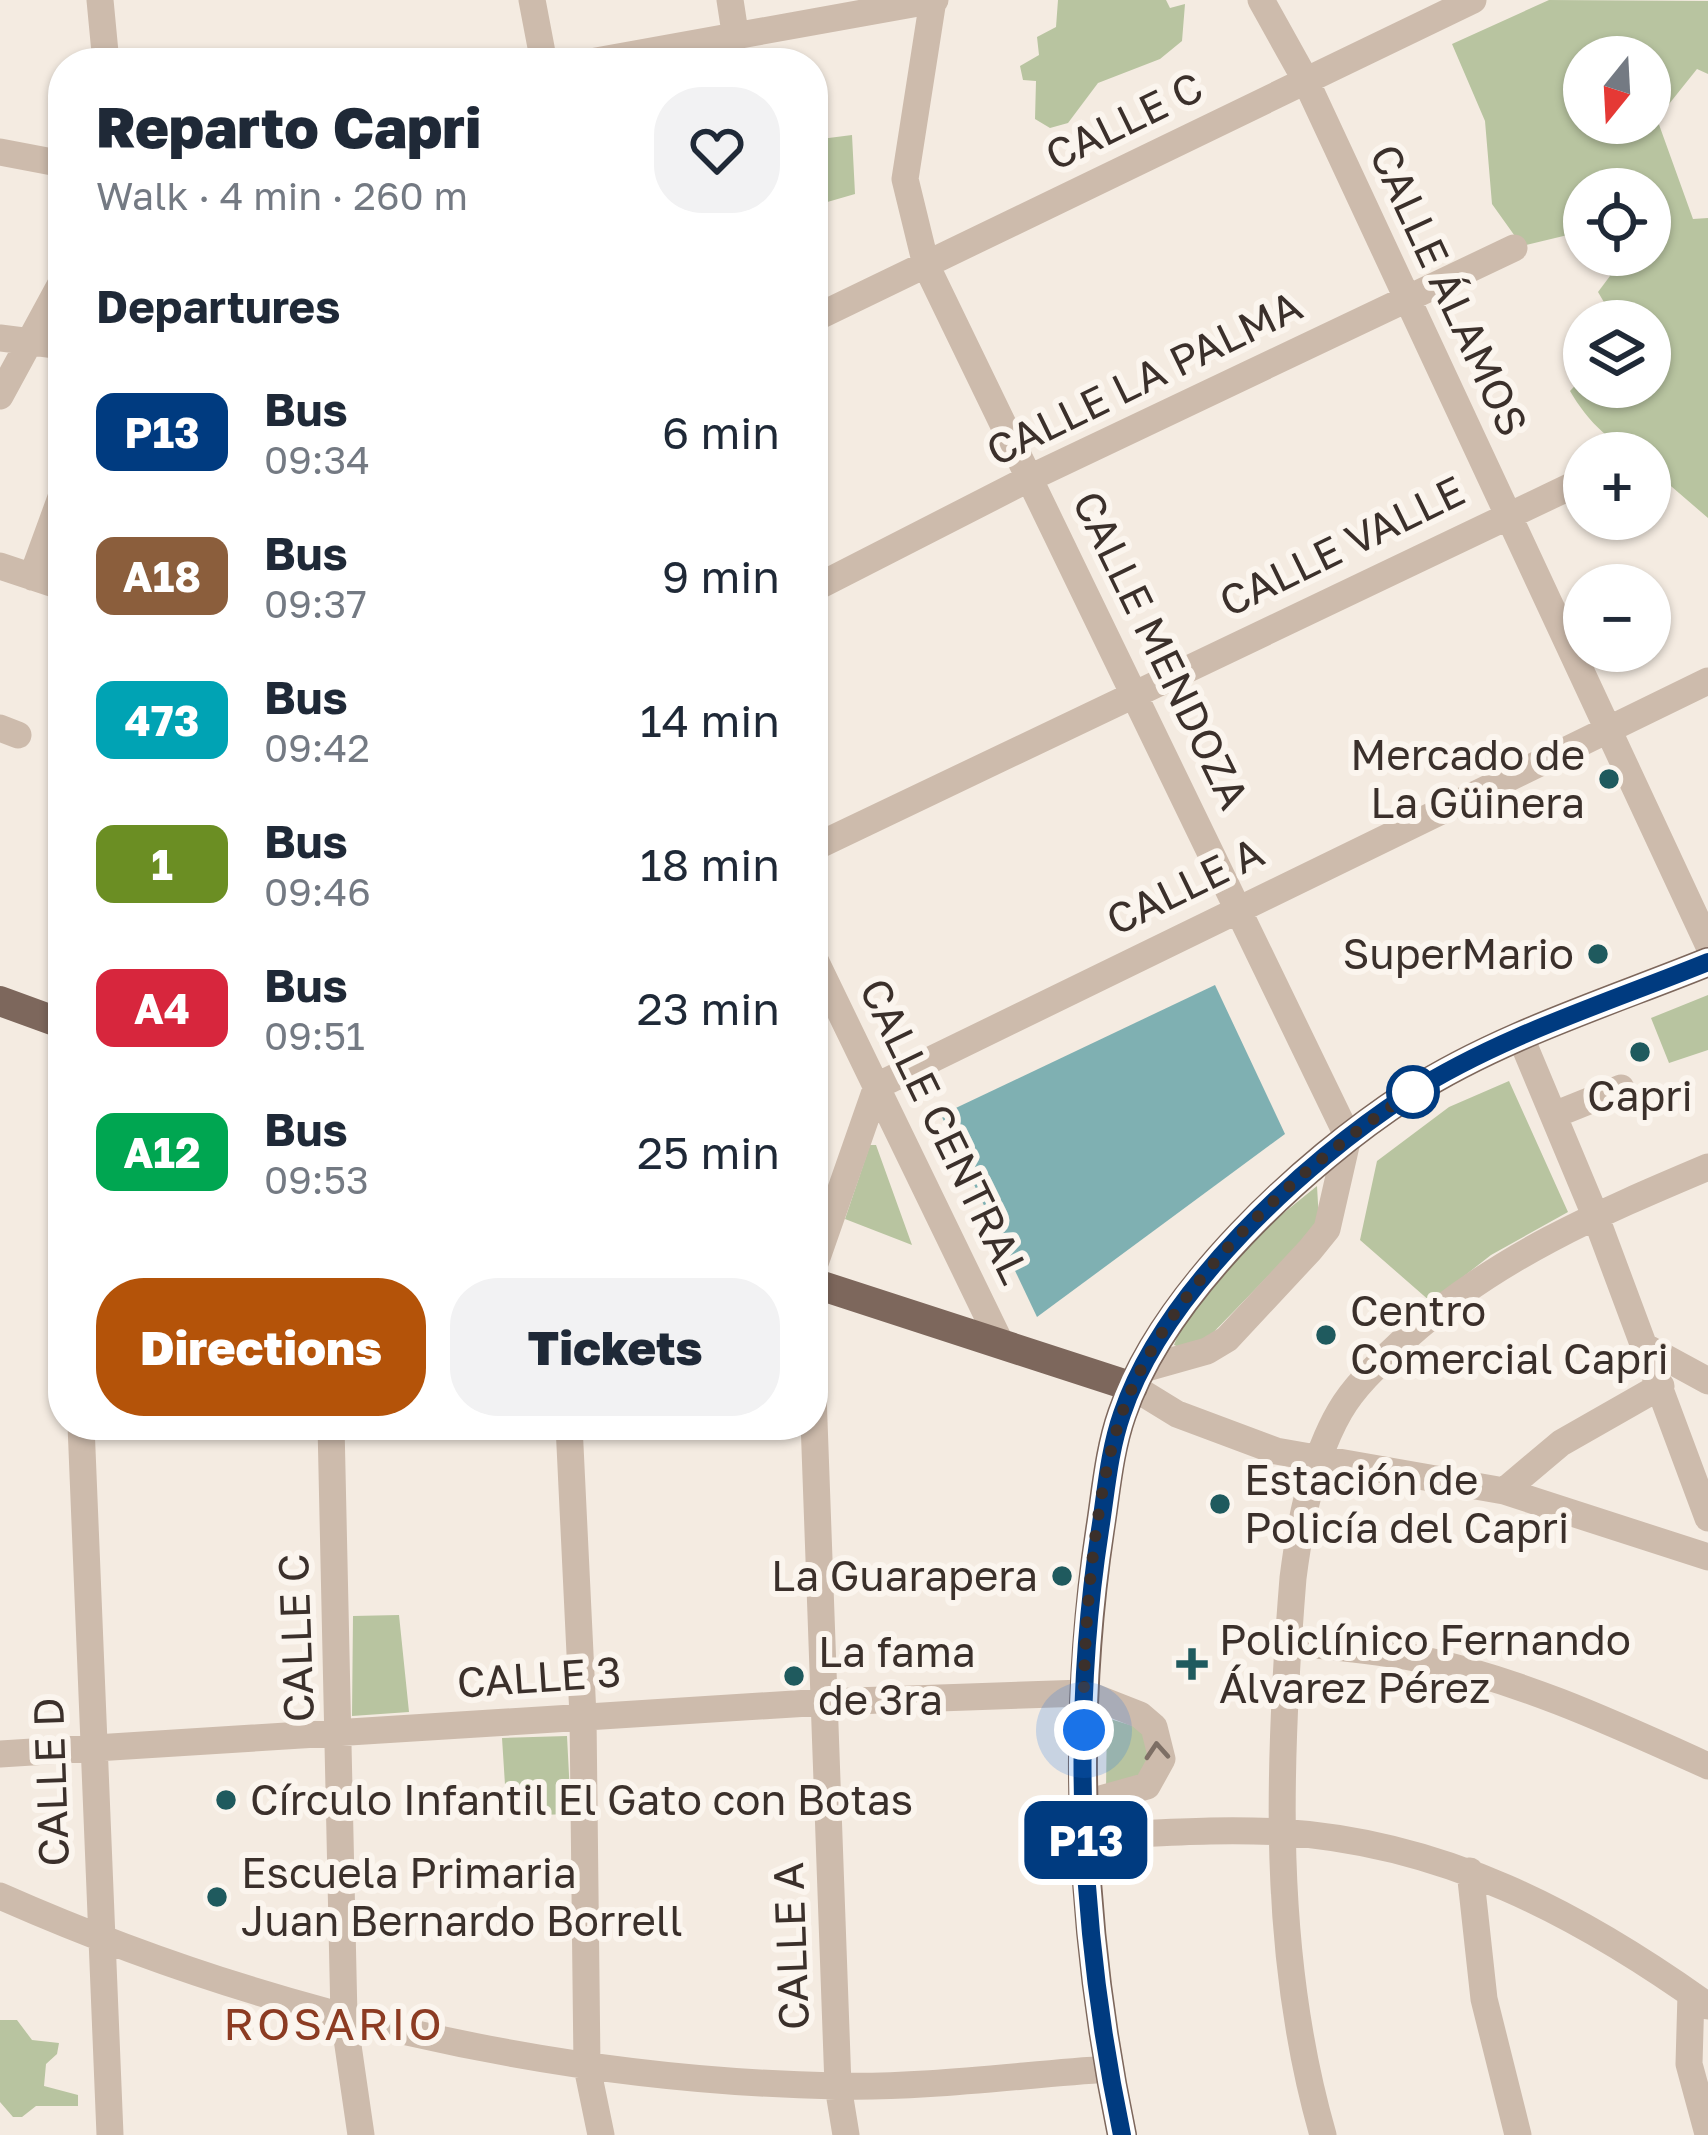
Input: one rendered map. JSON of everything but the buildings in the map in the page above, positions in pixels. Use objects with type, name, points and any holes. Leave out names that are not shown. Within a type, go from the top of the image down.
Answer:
[{"type":"main road","points":[[1122,2135],[1092,1956],[1084,1693],[1110,1469],[1138,1378],[1216,1262],[1348,1137],[1411,1093],[1521,1038],[1708,962]]},
{"type":"main road","points":[[0,1001],[48,1019]]},
{"type":"main road","points":[[828,1288],[1001,1343],[1138,1378]]},
{"type":"street","points":[[100,0],[105,48]]},
{"type":"street","points":[[532,0],[541,48]]},
{"type":"street","points":[[730,0],[736,39]]},
{"type":"street","points":[[679,48],[934,0]]},
{"type":"street","name":"CALLE MENDOZA","points":[[934,0],[905,179],[926,265],[1348,1137]]},
{"type":"street","name":"CALLE ÁLAMOS","points":[[1261,0],[1305,79],[1708,944]]},
{"type":"street","name":"CALLE C","points":[[828,312],[1473,0]]},
{"type":"street","points":[[0,152],[48,161]]},
{"type":"street","name":"CALLE LA PALMA","points":[[828,581],[1031,477],[1514,248]]},
{"type":"street","points":[[0,396],[48,309]]},
{"type":"street","points":[[0,338],[48,344]]},
{"type":"street","name":"CALLE VALLE","points":[[828,841],[1563,489]]},
{"type":"street","points":[[32,577],[48,533]]},
{"type":"street","points":[[0,566],[48,582]]},
{"type":"street","name":"CALLE A","points":[[877,1086],[1708,681]]},
{"type":"street","name":"CALLE CENTRAL","points":[[828,986],[1001,1343]]},
{"type":"street","points":[[1521,1038],[1595,1215],[1708,1518]]},
{"type":"street","points":[[828,1226],[877,1086]]},
{"type":"street","points":[[1554,1115],[1621,1088]]},
{"type":"street","points":[[1348,1137],[1331,1216],[1310,1250],[1227,1339],[1138,1378],[1177,1414],[1276,1451],[1504,1491],[1708,1557]]},
{"type":"street","points":[[1323,2135],[1293,1973],[1279,1832],[1298,1536],[1321,1456],[1342,1407],[1433,1314],[1515,1256],[1595,1215],[1707,1168]]},
{"type":"street","points":[[1644,1346],[1708,1381]]},
{"type":"street","points":[[1504,1491],[1562,1443],[1661,1386]]},
{"type":"street","name":"CALLE D","points":[[81,1440],[110,2135]]},
{"type":"street","name":"CALLE C","points":[[331,1440],[344,2018],[361,2135]]},
{"type":"street","points":[[570,1440],[583,1716],[587,2067],[601,2135]]},
{"type":"street","name":"CALLE A","points":[[815,1440],[838,2086],[846,2135]]},
{"type":"street","points":[[1288,1642],[1413,1658],[1470,1672],[1550,1697],[1708,1766]]},
{"type":"street","points":[[1084,1693],[1148,1720],[1159,1738],[1162,1759],[1147,1786],[1086,1803]]},
{"type":"street","name":"CALLE 3","points":[[0,1754],[825,1702],[1084,1693]]},
{"type":"street","points":[[1086,1836],[1279,1832],[1367,1844],[1471,1870],[1594,1928],[1700,2000],[1689,2064],[1708,2134]]},
{"type":"street","points":[[1471,1870],[1480,1982],[1518,2135]]},
{"type":"street","points":[[1,1897],[99,1940],[344,2018],[587,2067],[838,2086],[1108,2069]]},
{"type":"green space","points":[[1058,0],[1166,0],[1170,8],[1185,4],[1182,41],[1160,59],[1098,83],[1068,123],[1050,128],[1035,119],[1036,81],[1023,80],[1020,66],[1039,55],[1037,37],[1056,27]]},
{"type":"green space","points":[[1549,0],[1708,1],[1708,74],[1697,69],[1671,102],[1671,36],[1563,36],[1563,144],[1666,144],[1693,219],[1708,218],[1708,518],[1671,486],[1671,432],[1603,432],[1581,408],[1671,408],[1671,300],[1603,300],[1598,292],[1610,276],[1671,276],[1671,168],[1563,168],[1563,236],[1522,246],[1492,204],[1485,121],[1452,44]]},
{"type":"green space","points":[[852,135],[855,194],[828,202],[828,138]]},
{"type":"green space","points":[[1708,995],[1708,1050],[1669,1063],[1651,1018]]},
{"type":"green space","points":[[1509,1081],[1568,1212],[1491,1255],[1431,1302],[1360,1240],[1377,1161],[1449,1107]]},
{"type":"green space","points":[[870,1145],[876,1145],[912,1245],[845,1219]]},
{"type":"green space","points":[[1317,1186],[1319,1221],[1305,1238],[1205,1341],[1184,1349],[1174,1345],[1181,1327],[1260,1232]]},
{"type":"green space","points":[[399,1615],[409,1712],[352,1716],[353,1616]]},
{"type":"green space","points":[[1107,1718],[1143,1729],[1151,1772],[1106,1790]]},
{"type":"green space","points":[[567,1736],[571,1814],[507,1816],[502,1738]]},
{"type":"green space","points":[[0,2020],[17,2020],[32,2040],[59,2043],[57,2054],[46,2064],[44,2086],[78,2095],[78,2106],[36,2106],[22,2117],[13,2117],[0,2102]]},
{"type":"water","points":[[1215,985],[1285,1134],[1037,1317],[941,1115]]},
{"type":"bus line","name":"P13","points":[[1122,2135],[1092,1956],[1084,1693],[1106,1490],[1122,1414],[1133,1387],[1216,1262],[1348,1137],[1411,1093],[1479,1057],[1708,962]]},
{"type":"place","name":"Mercado de La Güinera","points":[[1609,779]]},
{"type":"place","name":"SuperMario","points":[[1598,954]]},
{"type":"place","name":"Capri","points":[[1640,1052]]},
{"type":"place","name":"Centro Comercial Capri","points":[[1326,1335]]},
{"type":"place","name":"Estación de Policía del Capri","points":[[1220,1504]]},
{"type":"place","name":"La Guarapera","points":[[1062,1576]]},
{"type":"place","name":"Policlínico Fernando Álvarez Pérez","points":[[1192,1664]]},
{"type":"place","name":"La fama de 3ra","points":[[794,1676]]},
{"type":"place","name":"Círculo Infantil El Gato con Botas","points":[[226,1800]]},
{"type":"place","name":"Escuela Primaria Juan Bernardo Borrell","points":[[217,1897]]},
{"type":"district","name":"ROSARIO","points":[[334,2024]]},
{"type":"route","points":[[1084,1730],[1097,1551],[1113,1449],[1139,1376],[1186,1301],[1247,1228],[1348,1137],[1413,1092]]}]
